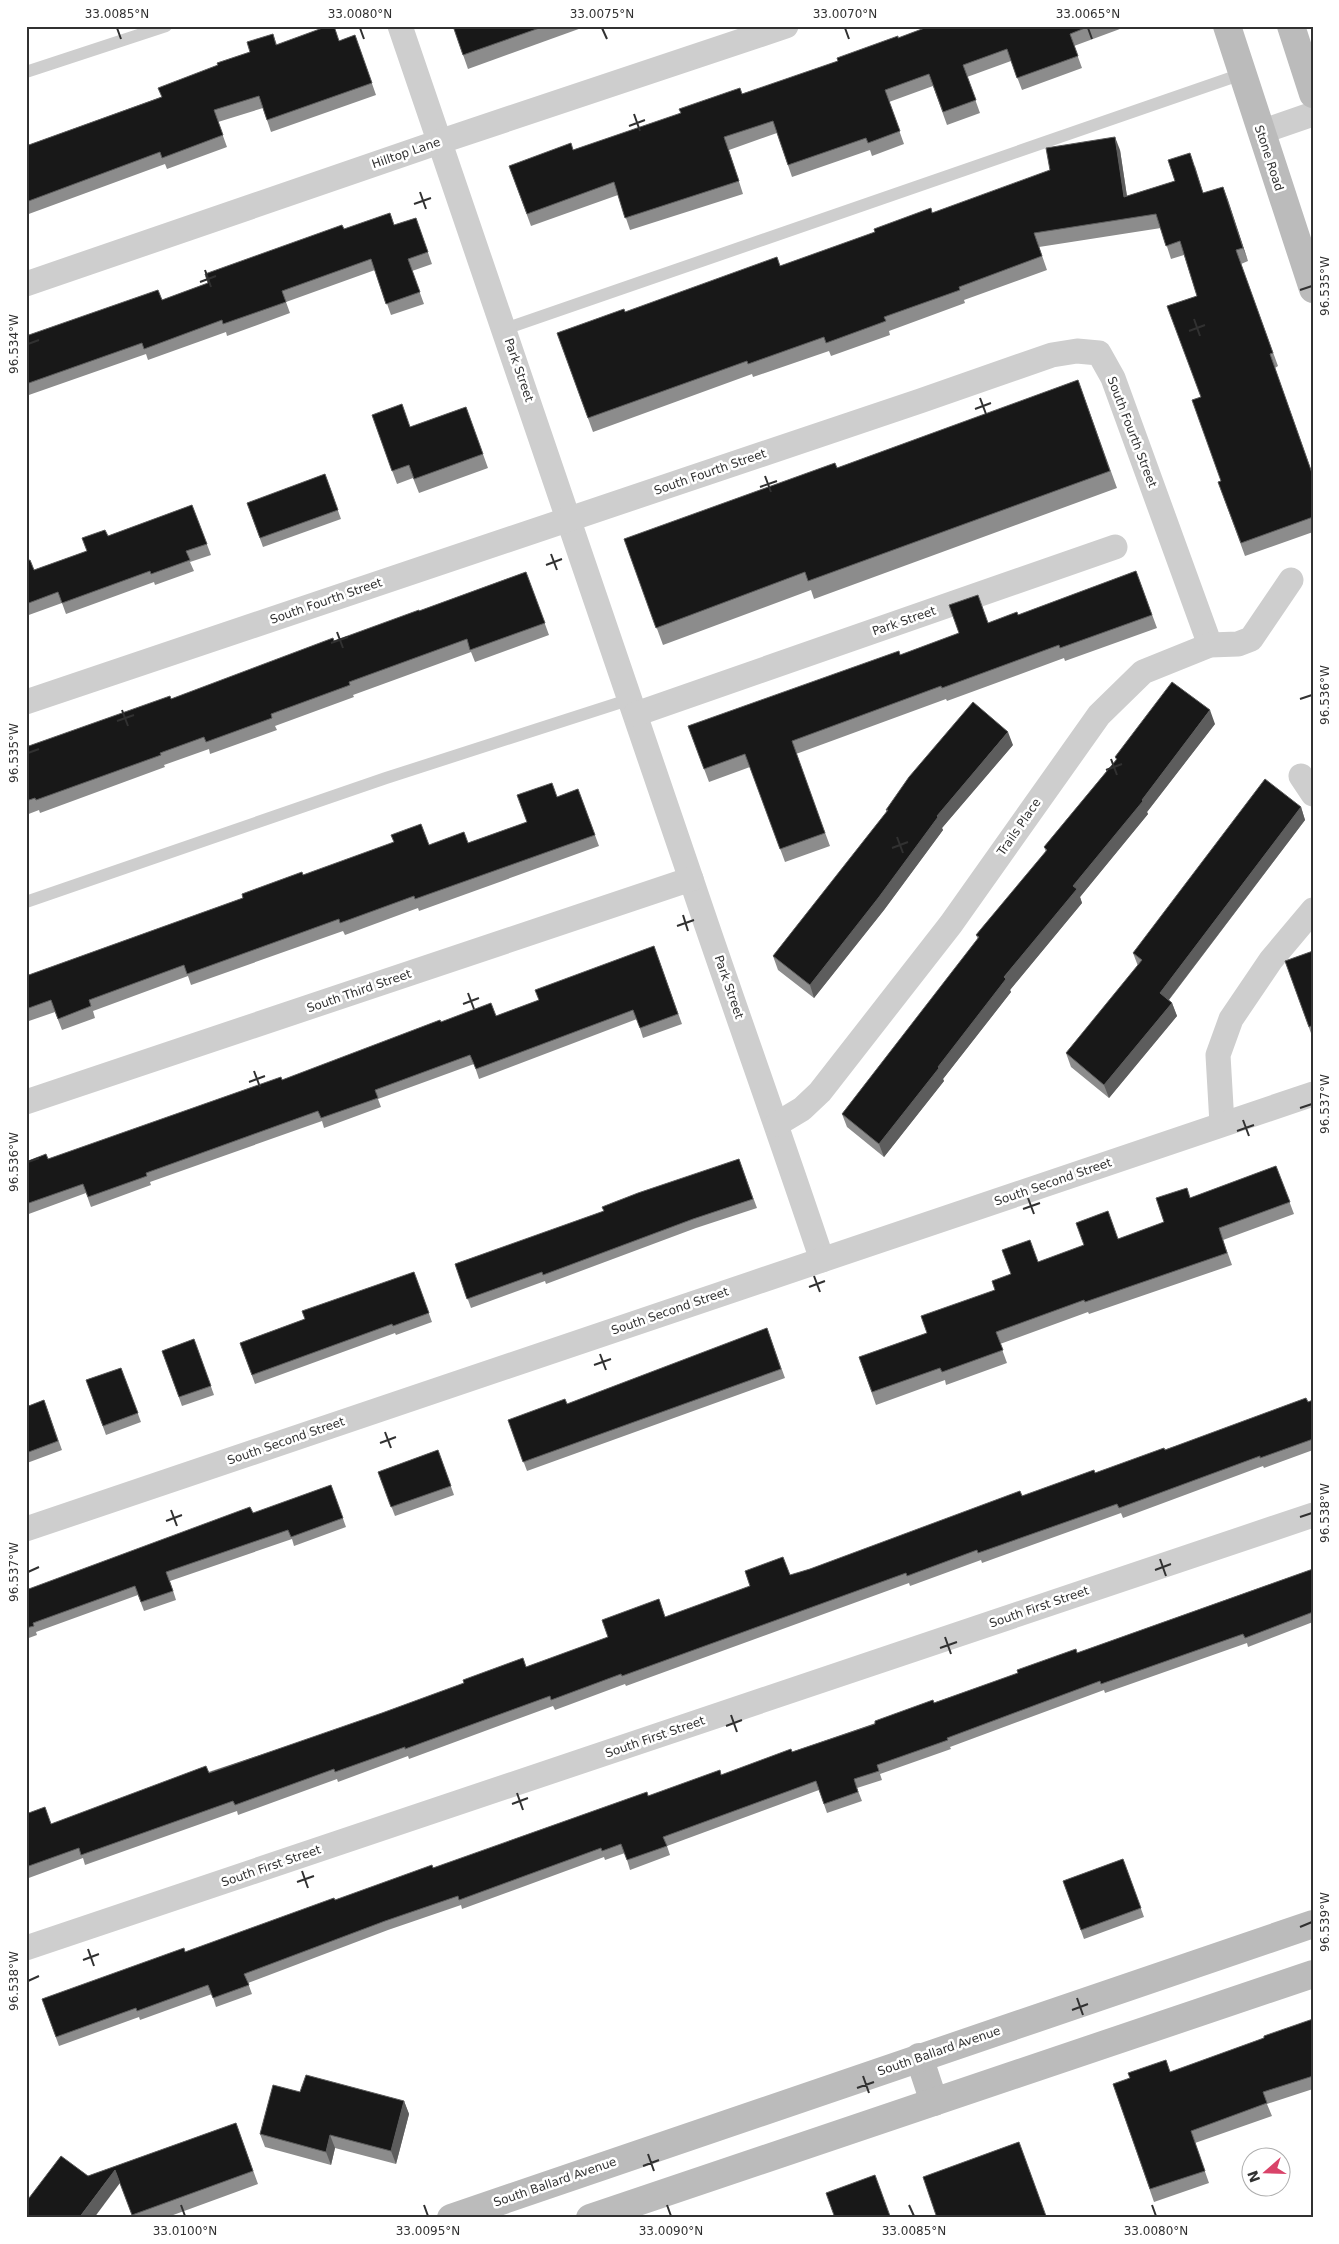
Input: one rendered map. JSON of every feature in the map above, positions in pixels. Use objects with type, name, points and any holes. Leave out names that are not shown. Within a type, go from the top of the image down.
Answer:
[{"type":"main road","name":"Stone Road","points":[[1227,26],[1313,289]]},
{"type":"main road","points":[[1290,26],[1313,94]]},
{"type":"main road","name":"South Ballard Avenue","points":[[451,2218],[1313,1924]]},
{"type":"main road","points":[[590,2218],[1313,1974]]},
{"type":"main road","points":[[919,2058],[934,2102]]},
{"type":"street","name":"Park Street","points":[[400,26],[822,1260]]},
{"type":"street","name":"Hilltop Lane","points":[[26,284],[786,26]]},
{"type":"street","points":[[1261,132],[1313,114]]},
{"type":"street","name":"South Fourth Street","points":[[26,702],[920,401],[1014,367],[1077,351],[1099,353],[1114,378],[1210,645]]},
{"type":"street","name":"Park Street","points":[[634,706],[1115,547]]},
{"type":"street","name":"Trails Place","points":[[777,1124],[802,1108],[820,1092],[951,924],[1099,715],[1143,672],[1210,645],[1238,644],[1251,639],[1291,580]]},
{"type":"street","name":"South Third Street","points":[[26,1102],[691,879]]},
{"type":"street","points":[[1222,1124],[1218,1055],[1231,1019],[1271,960],[1313,910]]},
{"type":"street","name":"South Second Street","points":[[26,1529],[1313,1094]]},
{"type":"street","name":"South First Street","points":[[26,1948],[1313,1515]]},
{"type":"lane","points":[[26,72],[166,26]]},
{"type":"lane","points":[[505,329],[1242,74]]},
{"type":"lane","points":[[26,902],[386,778],[634,706]]},
{"type":"building","points":[[328,26],[334,26],[339,41],[355,35],[372,83],[267,120],[259,96],[214,110],[223,135],[162,158],[160,152],[26,202],[26,146],[162,97],[158,88],[218,65],[217,63],[250,52],[247,42],[273,34],[276,45]]},
{"type":"building","points":[[453,26],[545,26],[463,55]]},
{"type":"building","points":[[930,26],[1090,26],[1070,34],[1078,56],[1017,78],[1007,49],[963,65],[976,100],[943,112],[929,74],[885,90],[900,131],[868,143],[866,138],[788,165],[773,121],[724,137],[739,181],[625,218],[614,182],[527,214],[509,166],[571,143],[573,150],[681,113],[679,109],[740,88],[742,94],[838,61],[837,58]]},
{"type":"building","points":[[1115,137],[1124,197],[1175,181],[1168,160],[1190,153],[1203,193],[1223,187],[1243,248],[1236,250],[1273,353],[1270,354],[1313,476],[1313,517],[1241,543],[1218,482],[1221,481],[1192,400],[1201,397],[1167,306],[1197,296],[1180,241],[1166,246],[1156,214],[1034,233],[1042,256],[959,287],[960,290],[884,317],[886,321],[826,343],[824,337],[748,364],[747,361],[588,418],[557,333],[624,309],[625,312],[777,257],[780,266],[875,232],[874,229],[931,208],[932,213],[1050,170],[1046,148]]},
{"type":"building","points":[[390,213],[394,225],[416,218],[428,252],[408,259],[420,292],[386,304],[371,259],[282,291],[286,302],[223,324],[222,320],[144,349],[142,343],[26,384],[26,336],[158,290],[162,300],[208,283],[205,274],[342,225],[344,229]]},
{"type":"building","points":[[1078,380],[1110,471],[808,581],[805,572],[656,628],[624,539],[835,463],[837,468]]},
{"type":"building","points":[[402,404],[410,427],[466,407],[483,454],[414,479],[409,465],[392,471],[372,415]]},
{"type":"building","points":[[325,474],[338,510],[260,538],[247,503]]},
{"type":"building","points":[[192,505],[207,544],[186,551],[190,560],[151,574],[150,571],[62,603],[58,592],[26,604],[26,561],[30,560],[34,570],[87,551],[82,538],[105,530],[108,536]]},
{"type":"building","points":[[1136,571],[1152,615],[1060,648],[1059,645],[942,688],[941,686],[792,741],[825,833],[780,849],[745,754],[704,769],[688,726],[899,651],[900,655],[959,633],[949,605],[978,595],[988,623],[1017,612],[1018,615]]},
{"type":"building","points":[[526,572],[545,623],[470,650],[467,639],[349,682],[350,685],[271,714],[272,718],[206,742],[204,737],[160,753],[161,755],[36,800],[35,798],[26,801],[26,747],[170,696],[171,699],[333,638],[334,641]]},
{"type":"building","points":[[1172,682],[1210,710],[1143,801],[1073,886],[1077,889],[1004,977],[1006,979],[879,1144],[842,1114],[979,937],[976,935],[1047,850],[1044,847],[1117,759],[1115,757]]},
{"type":"building","points":[[973,702],[1008,732],[937,816],[879,897],[810,985],[773,956],[888,810],[886,810],[909,777]]},
{"type":"building","points":[[1265,779],[1301,807],[1160,993],[1172,1003],[1104,1085],[1066,1053],[1142,960],[1133,953]]},
{"type":"building","points":[[552,783],[557,797],[578,789],[595,835],[415,899],[414,896],[340,923],[339,919],[187,974],[184,965],[89,1000],[91,1006],[58,1019],[51,1000],[26,1009],[26,976],[243,898],[242,894],[302,872],[303,875],[394,842],[391,835],[421,824],[429,845],[464,832],[468,843],[527,822],[517,795]]},
{"type":"building","points":[[654,946],[678,1014],[640,1028],[633,1010],[476,1069],[470,1055],[375,1090],[378,1098],[321,1118],[318,1111],[146,1173],[147,1176],[88,1197],[83,1184],[26,1204],[26,1162],[46,1154],[48,1159],[281,1077],[282,1080],[440,1020],[441,1022],[491,1003],[496,1016],[539,1000],[535,990]]},
{"type":"building","points":[[1313,951],[1313,1025],[1309,1027],[1285,961]]},
{"type":"building","points":[[739,1159],[753,1199],[693,1219],[543,1275],[542,1272],[467,1299],[455,1264],[604,1211],[602,1207],[638,1193]]},
{"type":"building","points":[[1276,1166],[1290,1202],[1219,1228],[1227,1253],[1085,1302],[1084,1300],[996,1332],[1003,1350],[942,1372],[940,1368],[872,1392],[859,1357],[927,1333],[921,1316],[995,1290],[992,1281],[1011,1274],[1002,1250],[1030,1240],[1038,1262],[1084,1245],[1076,1223],[1108,1211],[1118,1239],[1164,1222],[1156,1198],[1187,1188],[1190,1198]]},
{"type":"building","points":[[414,1272],[429,1313],[393,1326],[392,1324],[252,1375],[240,1343],[305,1319],[302,1311]]},
{"type":"building","points":[[767,1328],[781,1369],[523,1462],[508,1420],[565,1399],[567,1404]]},
{"type":"building","points":[[194,1339],[211,1386],[179,1397],[162,1351]]},
{"type":"building","points":[[121,1368],[138,1413],[103,1426],[86,1380]]},
{"type":"building","points":[[1306,1398],[1308,1402],[1313,1400],[1313,1439],[1260,1458],[1260,1456],[1119,1508],[1117,1504],[978,1553],[977,1550],[907,1576],[906,1573],[622,1676],[621,1674],[551,1700],[550,1696],[405,1749],[405,1747],[335,1772],[334,1769],[235,1805],[233,1801],[81,1855],[79,1848],[26,1867],[26,1814],[45,1807],[51,1824],[206,1766],[209,1773],[464,1683],[463,1680],[523,1658],[526,1667],[608,1637],[602,1620],[659,1599],[665,1617],[750,1586],[745,1571],[783,1557],[790,1575],[810,1569],[1020,1491],[1022,1496],[1094,1470],[1095,1473],[1164,1448],[1165,1450]]},
{"type":"building","points":[[44,1400],[58,1441],[26,1453],[26,1407]]},
{"type":"building","points":[[438,1450],[451,1486],[391,1507],[378,1472]]},
{"type":"building","points":[[331,1485],[343,1518],[291,1537],[288,1530],[166,1572],[173,1591],[141,1602],[135,1586],[33,1623],[34,1626],[26,1628],[26,1590],[250,1507],[253,1513]]},
{"type":"building","points":[[1313,1569],[1313,1612],[1245,1638],[1243,1634],[1101,1684],[1100,1681],[947,1738],[948,1740],[877,1765],[879,1771],[854,1779],[858,1792],[824,1804],[816,1781],[663,1837],[667,1846],[627,1860],[621,1844],[602,1851],[601,1848],[459,1900],[458,1896],[385,1921],[244,1974],[249,1985],[213,1998],[208,1985],[137,2011],[136,2008],[56,2037],[42,1999],[184,1948],[185,1952],[334,1898],[335,1900],[432,1865],[433,1868],[647,1792],[648,1796],[720,1770],[721,1775],[791,1749],[792,1752],[875,1724],[875,1721],[933,1700],[934,1703],[1018,1673],[1017,1670],[1076,1649],[1077,1653]]},
{"type":"building","points":[[1123,1859],[1141,1908],[1081,1930],[1063,1881]]},
{"type":"building","points":[[1313,2019],[1313,2076],[1263,2092],[1267,2103],[1191,2131],[1205,2171],[1150,2189],[1113,2084],[1130,2078],[1128,2073],[1166,2060],[1170,2072]]},
{"type":"building","points":[[306,2075],[404,2101],[391,2151],[330,2135],[326,2152],[260,2134],[273,2085],[300,2092]]},
{"type":"building","points":[[236,2123],[253,2171],[132,2215],[115,2170],[79,2218],[26,2218],[26,2202],[61,2156],[88,2176]]},
{"type":"building","points":[[1019,2142],[1046,2216],[1041,2218],[937,2218],[923,2177]]},
{"type":"building","points":[[875,2175],[890,2216],[885,2218],[835,2218],[826,2193]]}]
